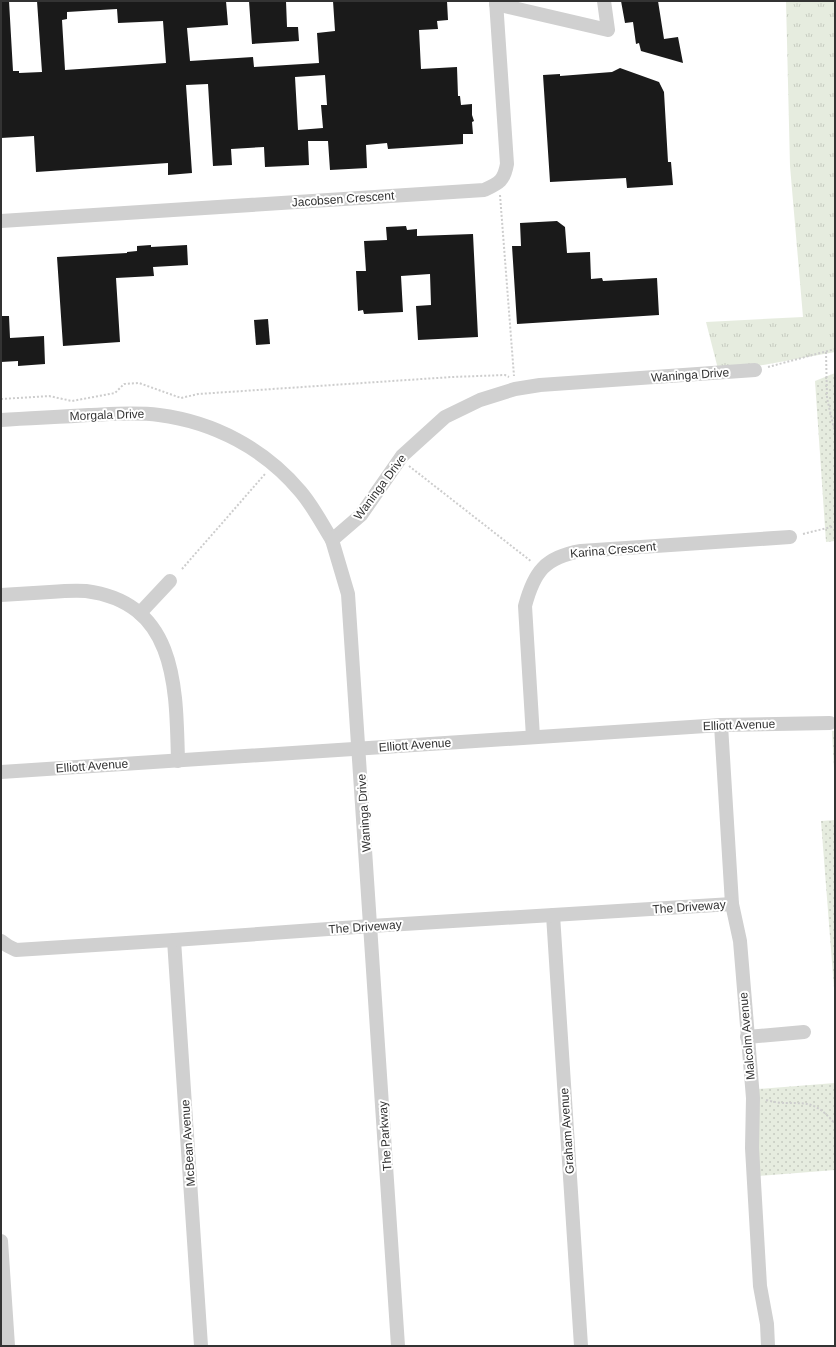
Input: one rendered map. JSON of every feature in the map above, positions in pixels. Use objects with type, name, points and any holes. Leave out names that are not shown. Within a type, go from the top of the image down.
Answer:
[{"type":"street","points":[[499,182],[505,176],[508,164],[496,2],[608,30],[604,1]]},
{"type":"street","name":"Jacobsen Crescent","points":[[1,221],[484,190],[499,182]]},
{"type":"street","name":"Waninga Drive","points":[[371,926],[360,748],[348,594],[332,540],[362,516],[401,459],[422,437],[445,417],[480,400],[516,389],[540,385],[755,370]]},
{"type":"street","name":"Morgala Drive","points":[[1,420],[135,413],[158,414],[180,418],[217,430],[252,449],[268,460],[286,476],[301,492],[314,510],[332,540]]},
{"type":"street","name":"Karina Crescent","points":[[533,737],[525,606],[535,578],[541,570],[555,558],[566,553],[581,551],[790,537]]},
{"type":"street","points":[[140,613],[170,581]]},
{"type":"street","points":[[1,595],[70,590],[85,591],[109,596],[140,613],[155,631],[162,644],[174,682],[178,761]]},
{"type":"street","name":"Elliott Avenue","points":[[1,772],[721,725],[830,723]]},
{"type":"street","name":"Malcolm Avenue","points":[[721,725],[732,904],[740,941],[753,1098],[752,1148],[759,1278],[767,1324],[768,1346]]},
{"type":"street","name":"The Driveway","points":[[1,941],[16,950],[732,904]]},
{"type":"street","name":"Graham Avenue","points":[[553,915],[581,1346]]},
{"type":"street","name":"The Parkway","points":[[371,926],[398,1346]]},
{"type":"street","name":"McBean Avenue","points":[[174,940],[201,1346]]},
{"type":"street","points":[[747,1037],[804,1032]]},
{"type":"street","points":[[1,1241],[8,1346]]},
{"type":"path","points":[[1,399],[49,396],[72,401],[115,393],[124,384],[138,383],[181,398],[198,394],[452,376],[505,375],[515,380],[499,182]]},
{"type":"path","points":[[755,370],[835,349]]},
{"type":"path","points":[[826,352],[827,398],[835,433]]},
{"type":"path","points":[[401,459],[541,570]]},
{"type":"path","points":[[182,569],[266,473]]},
{"type":"path","points":[[790,537],[835,526]]},
{"type":"path","points":[[753,1098],[761,1098],[772,1102],[807,1103],[818,1107],[835,1124]]},
{"type":"green space","points":[[786,1],[835,1],[835,352],[719,373],[706,322],[803,317],[790,166]]},
{"type":"green space","points":[[835,373],[835,541],[826,542],[815,381]]},
{"type":"green space","points":[[832,731],[835,731],[835,789]]},
{"type":"green space","points":[[835,820],[835,1001],[821,821]]},
{"type":"green space","points":[[835,1083],[835,1170],[759,1176],[758,1089]]},
{"type":"building","points":[[1,1],[9,1],[13,71],[19,71],[19,73],[42,72],[37,1],[226,1],[228,25],[187,28],[190,61],[253,57],[254,67],[319,63],[317,33],[335,31],[333,1],[447,1],[448,20],[437,21],[438,29],[419,30],[421,69],[457,67],[458,96],[460,96],[461,105],[472,104],[472,115],[474,121],[472,122],[473,134],[463,134],[463,144],[388,149],[387,143],[366,145],[367,168],[330,170],[328,141],[308,141],[309,165],[265,167],[264,147],[231,149],[232,165],[213,166],[208,84],[186,85],[192,173],[168,175],[168,163],[36,172],[34,136],[1,138]],"holes":[[[117,9],[118,23],[163,21],[166,63],[65,70],[62,20],[67,19],[67,12]],[[325,75],[327,105],[321,105],[323,128],[298,130],[295,77]]]},
{"type":"building","points":[[249,1],[286,1],[287,27],[298,27],[299,41],[252,44]]},
{"type":"building","points":[[621,1],[658,1],[664,39],[678,37],[683,63],[641,51],[639,43],[636,44],[633,22],[625,23]]},
{"type":"building","points":[[620,68],[659,82],[664,92],[668,162],[671,162],[673,185],[627,188],[626,178],[550,182],[543,75],[560,74],[560,76],[612,72]]},
{"type":"building","points":[[557,221],[565,227],[567,253],[590,252],[591,279],[602,278],[603,281],[657,278],[659,315],[517,324],[512,246],[521,246],[520,223]]},
{"type":"building","points":[[406,226],[407,230],[417,229],[417,236],[473,234],[478,337],[418,340],[416,306],[431,305],[430,274],[401,276],[403,312],[364,314],[363,310],[358,311],[356,271],[366,271],[364,241],[387,240],[386,227]]},
{"type":"building","points":[[151,245],[151,247],[187,245],[188,265],[153,267],[154,276],[116,278],[120,342],[63,346],[57,257],[127,253],[137,251],[137,246]]},
{"type":"building","points":[[1,316],[9,316],[10,338],[44,336],[45,364],[18,366],[18,361],[1,362]]},
{"type":"building","points":[[268,319],[270,344],[256,345],[254,320]]}]
